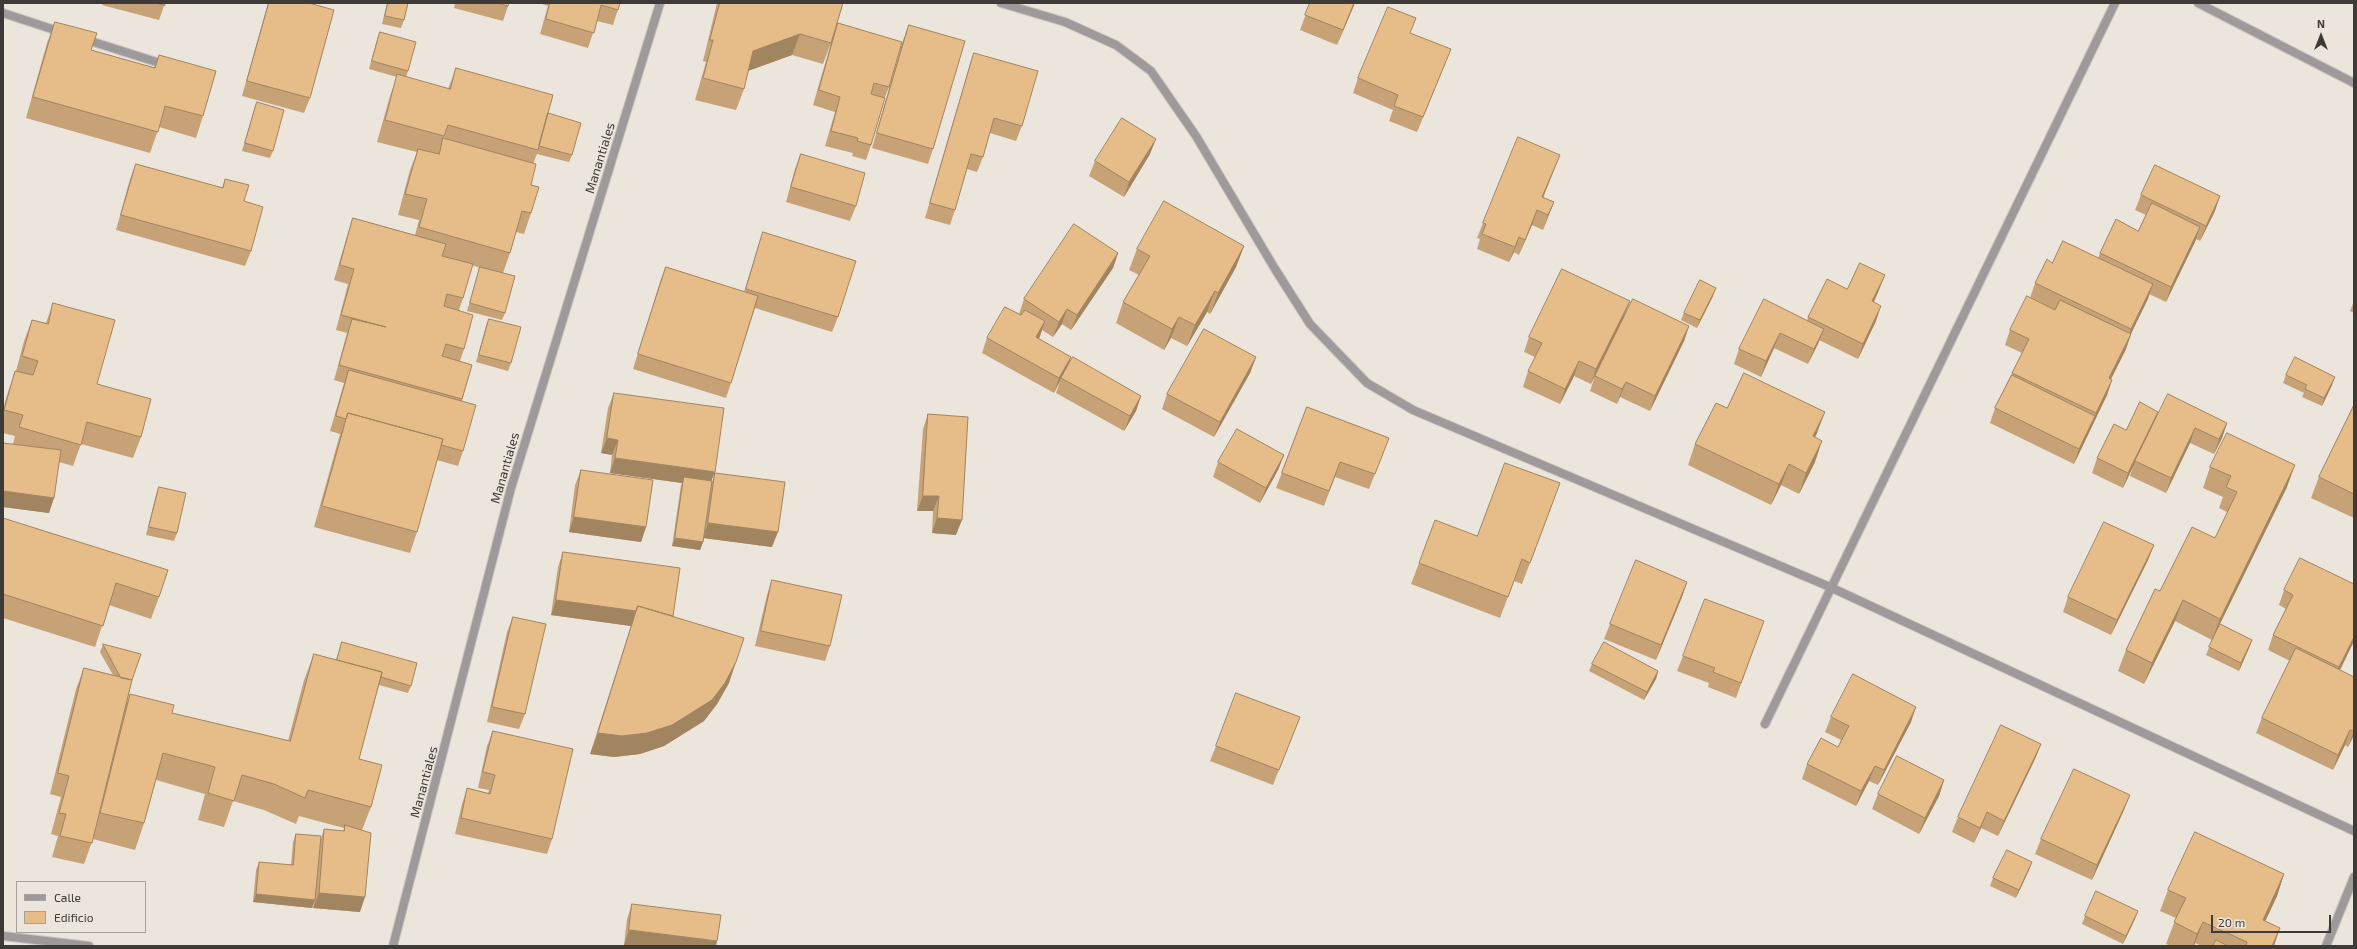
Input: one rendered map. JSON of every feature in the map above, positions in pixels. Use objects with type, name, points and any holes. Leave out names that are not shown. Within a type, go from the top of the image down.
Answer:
[{"type":"street","name":"Manantiales","points":[[393,946],[511,488],[660,3]]},
{"type":"street","points":[[1001,3],[1065,22],[1116,45],[1151,71],[1196,136],[1275,269],[1310,324],[1368,383],[1413,410],[1830,587],[2354,831]]},
{"type":"street","points":[[1765,724],[1830,587],[2115,3]]},
{"type":"street","points":[[2198,3],[2354,83]]},
{"type":"street","points":[[3,13],[176,68]]},
{"type":"street","points":[[2326,946],[2354,877]]},
{"type":"street","points":[[3,936],[90,946]]},
{"type":"building","points":[[269,3],[309,3],[334,10],[310,98],[247,81]]},
{"type":"building","points":[[388,3],[408,3],[404,20],[385,16]]},
{"type":"building","points":[[498,3],[509,3],[508,6]]},
{"type":"building","points":[[550,3],[620,3],[618,10],[601,5],[594,33],[546,19]]},
{"type":"building","points":[[720,3],[843,3],[831,43],[800,34],[753,51],[744,89],[703,78],[713,40],[710,40]]},
{"type":"building","points":[[1310,3],[1354,3],[1343,30],[1305,15]]},
{"type":"building","points":[[1388,7],[1416,18],[1410,33],[1451,49],[1423,117],[1394,106],[1398,95],[1358,78]]},
{"type":"building","points":[[55,22],[97,33],[91,50],[155,68],[159,55],[216,71],[203,116],[165,106],[158,132],[33,97]]},
{"type":"building","points":[[838,23],[902,42],[889,87],[874,83],[871,94],[885,98],[871,145],[857,141],[858,138],[831,131],[840,97],[819,90]]},
{"type":"building","points":[[909,25],[965,41],[933,149],[877,133]]},
{"type":"building","points":[[380,32],[416,42],[408,71],[372,61]]},
{"type":"building","points":[[974,53],[1038,71],[1022,126],[994,118],[983,157],[971,154],[955,210],[930,203]]},
{"type":"building","points":[[456,68],[553,95],[538,150],[448,125],[444,136],[385,120],[397,74],[450,89]]},
{"type":"building","points":[[257,102],[284,110],[273,151],[245,143]]},
{"type":"building","points":[[548,113],[581,123],[572,155],[539,146]]},
{"type":"building","points":[[1122,118],[1156,139],[1129,182],[1095,161]]},
{"type":"building","points":[[1518,137],[1560,155],[1542,197],[1554,202],[1548,215],[1537,210],[1525,240],[1519,237],[1515,247],[1482,234],[1486,224],[1483,223]]},
{"type":"building","points":[[443,138],[536,164],[531,185],[539,187],[531,213],[522,211],[510,253],[419,227],[427,199],[405,194],[418,149],[439,154]]},
{"type":"building","points":[[801,154],[865,173],[856,206],[791,187]]},
{"type":"building","points":[[136,164],[223,188],[225,179],[249,185],[244,201],[263,207],[251,251],[121,215]]},
{"type":"building","points":[[2155,165],[2220,196],[2206,226],[2141,195]]},
{"type":"building","points":[[1164,201],[1244,246],[1218,293],[1215,291],[1195,325],[1179,317],[1172,329],[1123,302],[1150,256],[1137,249]]},
{"type":"building","points":[[2152,203],[2200,227],[2171,287],[2100,253],[2116,219],[2138,231]]},
{"type":"building","points":[[353,218],[446,244],[442,256],[473,264],[463,298],[447,294],[444,306],[473,315],[464,349],[446,344],[442,356],[472,365],[462,399],[339,365],[352,319],[386,327],[341,315],[354,269],[340,265]]},
{"type":"building","points":[[1074,224],[1118,253],[1077,315],[1067,309],[1059,322],[1024,299]]},
{"type":"building","points":[[763,232],[856,261],[838,317],[746,289]]},
{"type":"building","points":[[2063,241],[2153,284],[2131,329],[2035,283],[2047,259],[2052,263]]},
{"type":"building","points":[[1860,263],[1885,275],[1872,301],[1881,306],[1863,344],[1808,317],[1827,279],[1847,289]]},
{"type":"building","points":[[480,267],[515,276],[505,313],[470,303]]},
{"type":"building","points":[[666,267],[758,296],[731,383],[638,354]]},
{"type":"building","points":[[1562,269],[1630,301],[1596,369],[1579,361],[1565,389],[1528,371],[1542,343],[1529,337]]},
{"type":"building","points":[[1700,280],[1716,288],[1700,320],[1684,313]]},
{"type":"building","points":[[2027,296],[2055,310],[2060,300],[2131,334],[2109,378],[2112,380],[2096,413],[2012,373],[2029,339],[2010,330]]},
{"type":"building","points":[[1633,299],[1689,326],[1655,396],[1626,382],[1622,389],[1595,376]]},
{"type":"building","points":[[1764,299],[1824,329],[1814,349],[1780,333],[1766,361],[1739,349]]},
{"type":"building","points":[[53,303],[115,320],[97,384],[151,399],[141,437],[87,422],[81,445],[19,427],[23,415],[4,410],[15,371],[33,375],[38,361],[22,356],[32,320],[48,324]]},
{"type":"building","points":[[1005,307],[1021,315],[1025,310],[1045,321],[1036,337],[1071,357],[1059,378],[987,338]]},
{"type":"building","points":[[489,319],[521,327],[511,363],[479,355]]},
{"type":"building","points":[[1204,329],[1256,357],[1220,422],[1167,394]]},
{"type":"building","points":[[1073,357],[1141,396],[1130,416],[1061,378]]},
{"type":"building","points":[[2295,357],[2335,377],[2324,398],[2305,389],[2307,385],[2286,375]]},
{"type":"building","points":[[349,370],[476,405],[463,451],[441,445],[443,439],[348,413],[346,419],[336,416]]},
{"type":"building","points":[[1744,373],[1825,412],[1813,436],[1822,441],[1806,473],[1789,464],[1779,484],[1695,444],[1716,403],[1727,408]]},
{"type":"building","points":[[2012,375],[2095,416],[2079,449],[1995,408]]},
{"type":"building","points":[[614,393],[724,408],[715,472],[615,458],[618,440],[607,438]]},
{"type":"building","points":[[2168,394],[2227,423],[2219,439],[2195,428],[2171,478],[2135,461]]},
{"type":"building","points":[[2140,402],[2158,412],[2128,473],[2097,458],[2114,424],[2126,430]]},
{"type":"building","points":[[2354,405],[2354,494],[2319,477]]},
{"type":"building","points":[[1307,407],[1389,438],[1375,474],[1340,462],[1329,491],[1282,473]]},
{"type":"building","points":[[348,413],[443,439],[417,532],[322,506]]},
{"type":"building","points":[[928,414],[968,417],[962,520],[937,518],[939,496],[923,496]]},
{"type":"building","points":[[1237,429],[1284,455],[1266,488],[1218,462]]},
{"type":"building","points":[[2227,433],[2295,465],[2220,619],[2183,600],[2152,663],[2126,650],[2155,589],[2160,591],[2192,527],[2215,538],[2237,492],[2226,487],[2231,476],[2210,467]]},
{"type":"building","points":[[3,443],[61,450],[54,498],[3,491]]},
{"type":"building","points":[[1505,463],[1560,483],[1530,563],[1522,559],[1508,597],[1419,563],[1435,520],[1477,536]]},
{"type":"building","points":[[581,470],[653,480],[646,527],[574,517]]},
{"type":"building","points":[[715,473],[785,482],[778,532],[708,523]]},
{"type":"building","points":[[684,477],[712,481],[703,542],[675,538]]},
{"type":"building","points":[[159,487],[186,493],[177,533],[149,527]]},
{"type":"building","points":[[3,518],[168,570],[159,597],[116,583],[103,626],[3,594]]},
{"type":"building","points":[[2104,522],[2154,545],[2117,620],[2068,597]]},
{"type":"building","points":[[563,552],[680,568],[673,616],[638,606],[636,611],[556,600]]},
{"type":"building","points":[[2300,558],[2354,584],[2354,637],[2339,667],[2273,635],[2293,595],[2284,590]]},
{"type":"building","points":[[1636,560],[1687,582],[1661,645],[1610,624]]},
{"type":"building","points":[[772,580],[842,595],[830,646],[761,631]]},
{"type":"building","points":[[1705,599],[1764,621],[1741,683],[1713,672],[1715,668],[1683,656]]},
{"type":"building","points":[[638,606],[744,638],[736,662],[725,683],[712,700],[672,725],[647,733],[622,736],[598,733]]},
{"type":"building","points":[[513,617],[546,624],[525,714],[492,707]]},
{"type":"building","points":[[2220,624],[2252,640],[2241,663],[2209,647]]},
{"type":"building","points":[[342,642],[417,663],[411,686],[381,677],[382,672],[337,660]]},
{"type":"building","points":[[1604,642],[1658,671],[1647,692],[1592,664]]},
{"type":"building","points":[[103,644],[141,654],[132,680],[121,678]]},
{"type":"building","points":[[2296,648],[2354,677],[2354,731],[2350,730],[2338,755],[2262,718]]},
{"type":"building","points":[[314,654],[382,672],[359,759],[382,765],[371,807],[308,790],[305,798],[274,784],[242,775],[234,801],[208,793],[215,767],[163,753],[144,823],[100,813],[130,694],[174,705],[172,713],[290,741]]},
{"type":"building","points":[[84,668],[132,680],[92,843],[60,836],[66,814],[59,813],[69,776],[58,773]]},
{"type":"building","points":[[1853,674],[1916,707],[1884,770],[1875,766],[1861,791],[1807,764],[1821,738],[1838,747],[1849,726],[1831,717]]},
{"type":"building","points":[[1236,693],[1300,717],[1279,770],[1216,746]]},
{"type":"building","points":[[2001,725],[2041,744],[2004,821],[1987,812],[1980,828],[1958,817]]},
{"type":"building","points":[[493,731],[573,749],[552,839],[461,818],[467,788],[490,794],[495,775],[483,772]]},
{"type":"building","points":[[1897,756],[1944,780],[1925,818],[1878,794]]},
{"type":"building","points":[[2074,769],[2130,795],[2097,865],[2041,839]]},
{"type":"building","points":[[345,825],[371,833],[365,897],[319,893],[324,829],[344,831]]},
{"type":"building","points":[[2195,832],[2284,874],[2263,920],[2280,928],[2272,946],[2246,946],[2247,942],[2203,922],[2197,934],[2174,922],[2186,898],[2168,890]]},
{"type":"building","points":[[296,834],[321,836],[315,900],[256,894],[259,862],[293,865]]},
{"type":"building","points":[[2007,850],[2032,862],[2019,890],[1993,878]]},
{"type":"building","points":[[2096,891],[2138,911],[2126,936],[2085,916]]},
{"type":"building","points":[[632,904],[721,915],[717,941],[629,930]]},
{"type":"building","points":[[2216,940],[2228,946],[2213,946]]}]
